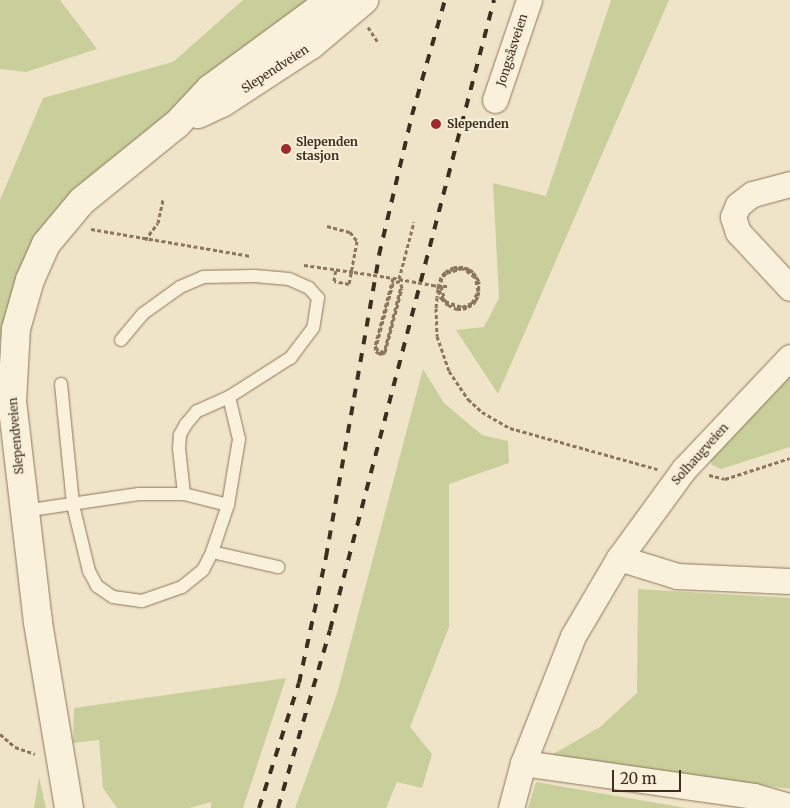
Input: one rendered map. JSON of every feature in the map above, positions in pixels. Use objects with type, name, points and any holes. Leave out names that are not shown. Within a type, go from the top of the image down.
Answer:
[{"type":"main road","name":"Slependveien","points":[[69,808],[38,622],[24,511],[6,403],[20,312],[30,280],[46,244],[82,201],[177,124],[210,89],[331,0]]},
{"type":"main road","name":"Slependveien","points":[[177,124],[222,103],[310,45],[366,14]]},
{"type":"street","name":"Jongsåsveien","points":[[495,100],[529,0]]},
{"type":"street","points":[[790,184],[752,194],[738,205],[733,217],[738,232],[790,288]]},
{"type":"street","name":"Solhaugveien","points":[[511,808],[523,763],[573,636],[620,558],[684,469],[790,357]]},
{"type":"street","points":[[620,558],[677,576],[790,581]]},
{"type":"street","points":[[523,763],[735,793],[790,806]]},
{"type":"lane","points":[[121,340],[144,313],[180,286],[203,277],[255,276],[289,279],[309,288],[318,298],[313,328],[290,358],[230,397],[197,411],[180,435],[184,494]]},
{"type":"lane","points":[[61,384],[73,505],[89,571],[97,586],[113,598],[142,601],[182,587],[203,570],[212,552],[228,505],[239,439],[230,397]]},
{"type":"lane","points":[[24,511],[139,494],[184,494],[228,505]]},
{"type":"lane","points":[[212,552],[278,567]]},
{"type":"path","points":[[369,29],[377,41]]},
{"type":"path","points":[[145,240],[158,223],[163,200]]},
{"type":"path","points":[[399,279],[414,222]]},
{"type":"path","points":[[86,235],[98,223]]},
{"type":"path","points":[[327,226],[350,232],[358,241],[349,284],[334,281],[336,269]]},
{"type":"path","points":[[92,230],[260,258]]},
{"type":"path","points":[[298,264],[440,286]]},
{"type":"path","points":[[440,286],[442,298],[448,304],[458,308],[468,306],[478,291],[475,277],[468,270],[454,269],[446,273],[439,290],[442,298],[444,302],[452,307],[458,308],[462,308],[472,304],[478,296],[479,287],[478,281],[473,273],[468,269],[454,268],[445,273],[440,284],[438,290],[441,298],[444,302],[452,308],[463,309],[473,304],[478,296],[480,291],[479,281],[473,272],[469,269],[464,267],[454,267],[445,272],[441,278],[440,286],[437,336],[449,371],[468,399],[510,428],[659,469],[684,469],[725,479],[790,458]]},
{"type":"path","points":[[393,278],[375,346],[378,353],[385,352],[402,288],[399,280],[393,283],[376,347],[380,354],[385,351],[401,286]]},
{"type":"path","points":[[0,734],[26,753],[46,754]]},
{"type":"green space","points":[[0,0],[60,0],[97,49],[26,72],[0,69]]},
{"type":"green space","points":[[243,0],[316,0],[65,206],[5,323],[0,340],[0,200],[43,98],[173,62]]},
{"type":"green space","points":[[611,0],[669,0],[498,394],[456,330],[484,327],[499,298],[493,183],[546,196]]},
{"type":"green space","points":[[423,369],[444,403],[482,435],[508,441],[509,463],[449,484],[449,627],[410,727],[432,754],[422,788],[397,782],[386,808],[295,808],[337,694]]},
{"type":"green space","points":[[790,376],[790,447],[721,469],[712,465],[709,458]]},
{"type":"green space","points":[[638,589],[790,598],[790,789],[550,756],[600,727],[637,693]]},
{"type":"green space","points":[[286,678],[243,808],[211,808],[211,802],[190,808],[117,808],[103,788],[99,740],[73,743],[74,708]]},
{"type":"green space","points":[[39,777],[46,808],[34,808]]},
{"type":"green space","points":[[536,782],[686,808],[528,808]]},
{"type":"railway","points":[[259,808],[299,683],[326,557],[379,255],[412,115],[445,0]]},
{"type":"railway","points":[[278,808],[330,630],[494,0]]},
{"type":"place","name":"Slependen","points":[[436,124]]},
{"type":"place","name":"Slependen stasjon","points":[[286,149]]}]
